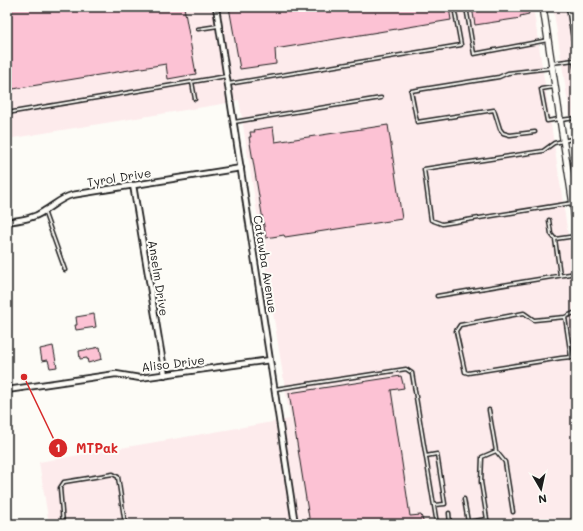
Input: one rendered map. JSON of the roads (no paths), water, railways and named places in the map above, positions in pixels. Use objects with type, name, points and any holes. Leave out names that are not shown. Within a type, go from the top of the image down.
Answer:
[{"type":"street","name":"Catawba Avenue","points":[[216,7],[295,524]]},
{"type":"street","points":[[543,7],[563,140],[574,191],[573,202],[576,224]]},
{"type":"street","name":"Tyrol Drive","points":[[7,222],[33,217],[63,198],[72,195],[241,168]]},
{"type":"street","name":"Anselm Drive","points":[[133,185],[165,375]]},
{"type":"street","name":"Aliso Drive","points":[[7,390],[116,374],[140,378],[270,360]]},
{"type":"lane","points":[[228,84],[461,45],[454,7]]},
{"type":"lane","points":[[466,7],[474,54],[548,40]]},
{"type":"lane","points":[[568,7],[573,39]]},
{"type":"lane","points":[[198,29],[219,26]]},
{"type":"lane","points":[[535,132],[510,135],[503,133],[500,129],[494,110],[417,122],[411,91],[499,78],[508,73],[575,59],[576,72]]},
{"type":"lane","points":[[7,113],[227,76]]},
{"type":"lane","points":[[192,82],[195,99]]},
{"type":"lane","points":[[555,87],[541,89],[547,121],[576,118]]},
{"type":"lane","points":[[234,122],[381,98]]},
{"type":"lane","points":[[573,202],[442,224],[431,220],[424,169],[543,151],[554,143],[576,138]]},
{"type":"lane","points":[[44,211],[65,270]]},
{"type":"lane","points":[[549,220],[551,234],[555,239],[560,275]]},
{"type":"lane","points":[[555,239],[576,236]]},
{"type":"lane","points":[[437,296],[576,273]]},
{"type":"lane","points":[[576,312],[565,317],[534,320],[524,313],[460,325],[456,330],[465,372],[468,373],[561,358],[571,357],[576,360]]},
{"type":"lane","points":[[565,317],[571,357]]},
{"type":"lane","points":[[275,389],[406,369],[412,373],[437,524]]},
{"type":"lane","points":[[489,410],[496,451],[505,462],[513,512]]},
{"type":"lane","points":[[488,524],[481,482],[482,458],[496,451]]},
{"type":"lane","points":[[426,456],[437,454],[445,504],[434,505]]},
{"type":"lane","points":[[63,524],[60,488],[64,482],[113,474],[118,477],[125,524]]},
{"type":"lane","points":[[464,499],[468,523],[487,519]]},
{"type":"lane","points":[[449,513],[450,524]]},
{"type":"place","name":"MTPak","points":[[24,377]]}]
